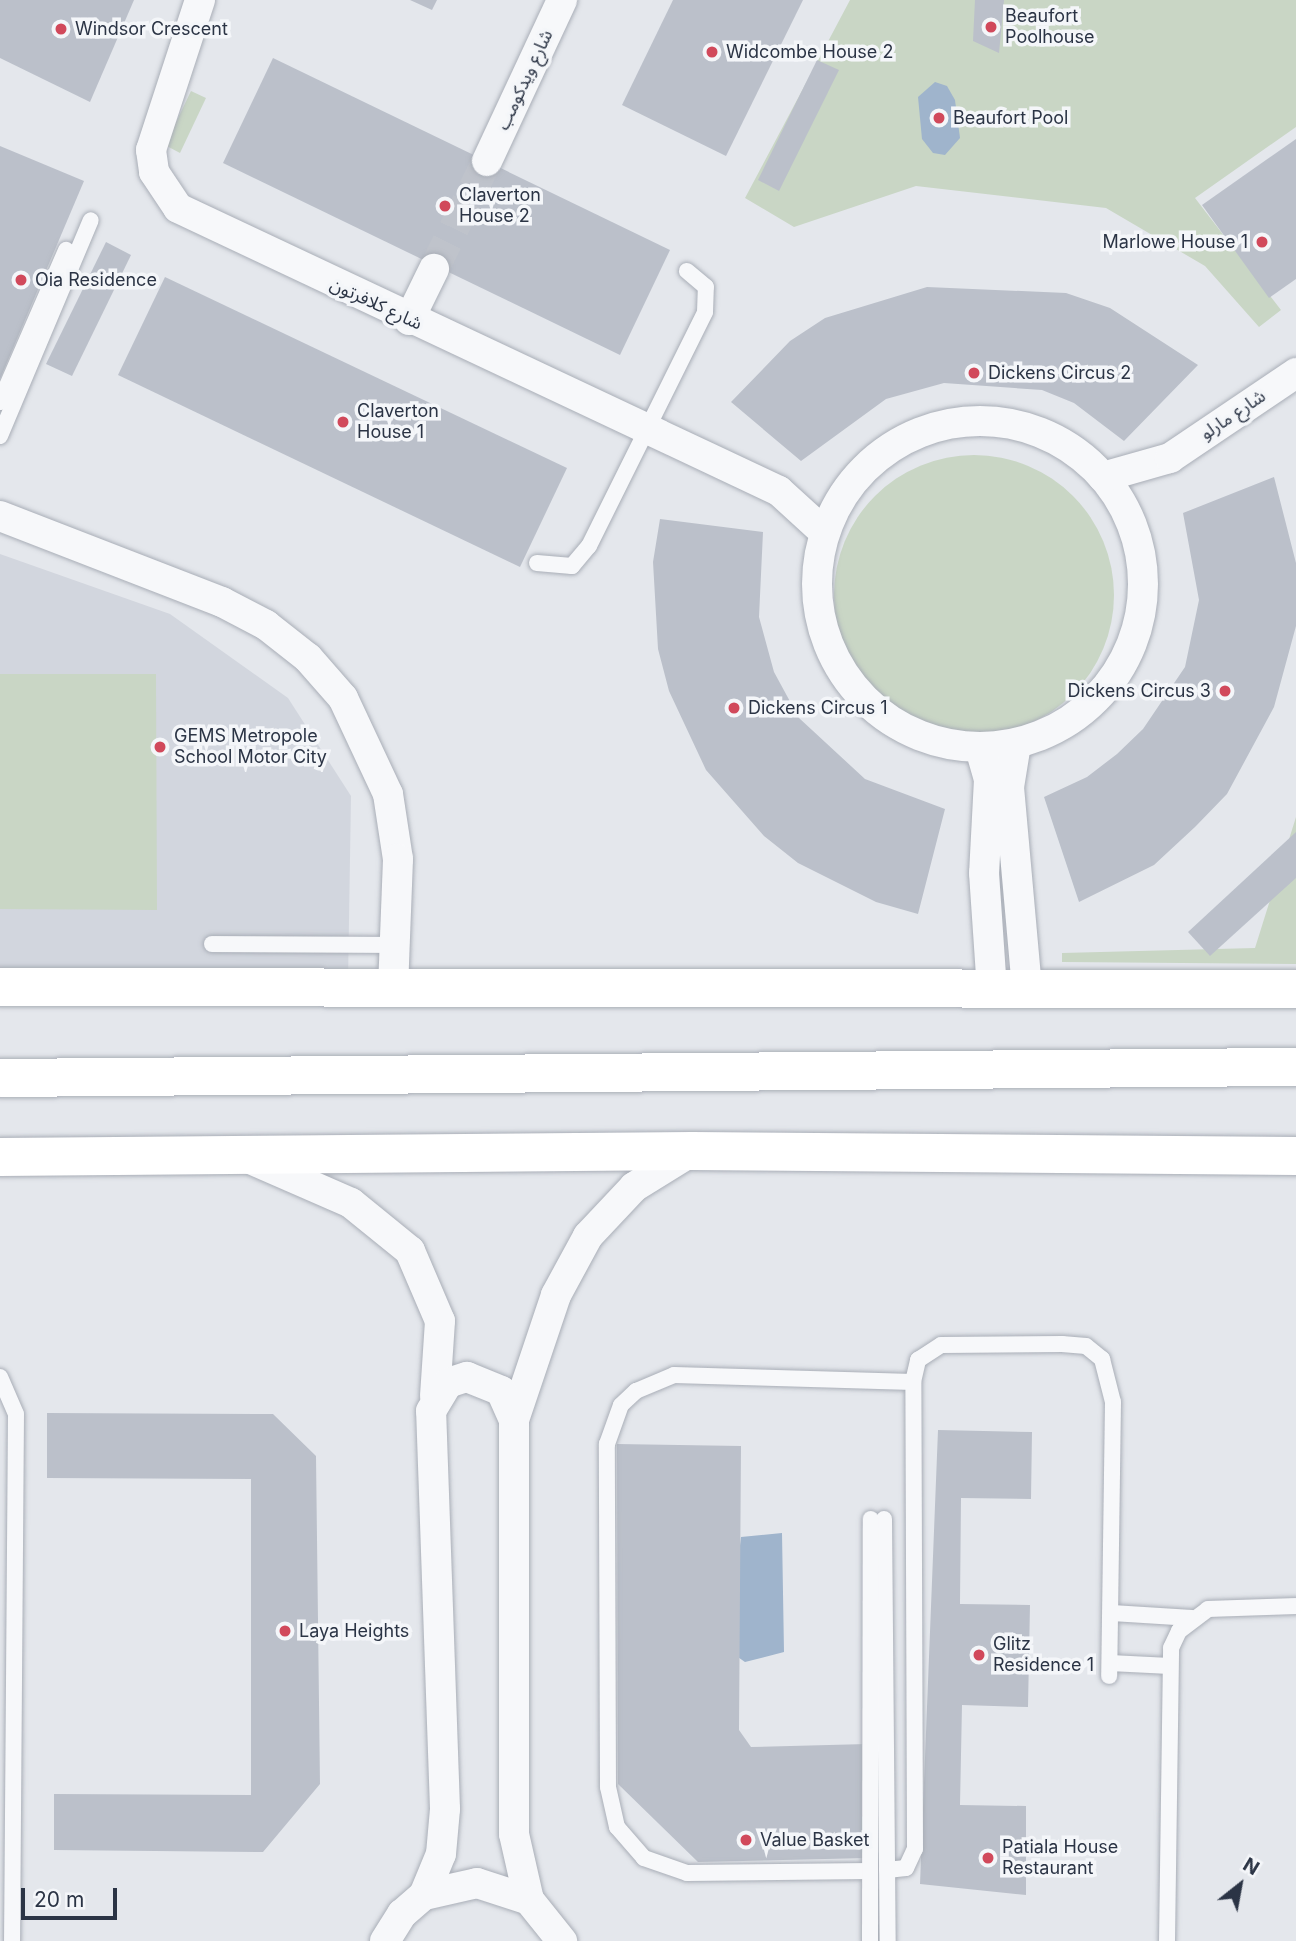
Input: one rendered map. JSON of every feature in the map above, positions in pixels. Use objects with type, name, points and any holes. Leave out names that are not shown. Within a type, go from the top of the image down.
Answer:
[{"type":"main road","points":[[0,987],[1296,989]]},
{"type":"main road","points":[[0,1078],[1296,1067]]},
{"type":"main road","points":[[0,1157],[692,1151],[1296,1156]]},
{"type":"street","name":"شارع كلافرتون","points":[[200,0],[154,128],[153,161],[164,191],[204,224],[779,491],[824,532]]},
{"type":"street","name":"شارع ويدكومب","points":[[487,161],[562,0]]},
{"type":"street","points":[[409,320],[434,269]]},
{"type":"street","name":"شارع مارلو","points":[[1103,477],[1170,458],[1296,373]]},
{"type":"street","points":[[968,421],[1042,433],[1103,477],[1130,520],[1142,589],[1127,657],[1090,704],[1062,727],[1016,744],[980,748],[907,730],[849,682],[833,655],[818,605],[824,532],[846,490],[899,442],[968,421]]},
{"type":"street","name":"شارع مارلو","points":[[1130,520],[1170,458]]},
{"type":"street","name":"شارع كلافرتون","points":[[779,491],[846,490]]},
{"type":"street","points":[[2,514],[222,601],[308,658],[343,698],[388,794],[398,859],[393,989]]},
{"type":"street","points":[[1009,990],[1009,787],[1016,744]]},
{"type":"street","points":[[980,748],[989,779],[984,873],[1009,990]]},
{"type":"street","points":[[562,1941],[529,1900],[514,1834],[514,1420],[556,1296],[588,1236],[634,1187],[692,1151]]},
{"type":"street","points":[[241,1155],[351,1203],[410,1251],[440,1321],[435,1396],[429,1432],[445,1809],[441,1854],[424,1895],[383,1940]]},
{"type":"street","points":[[435,1396],[448,1383],[485,1380],[501,1391],[514,1420]]},
{"type":"street","points":[[424,1895],[477,1883],[529,1900]]},
{"type":"lane","points":[[0,402],[87,217],[0,436]]},
{"type":"lane","points":[[537,564],[560,569],[583,558],[705,312],[706,287],[687,271]]},
{"type":"lane","points":[[212,944],[396,945]]},
{"type":"lane","points":[[887,1870],[906,1868],[915,1849],[913,1382],[918,1360],[941,1345],[1062,1343],[1086,1346],[1102,1359],[1113,1402],[1112,1613],[1109,1670],[1170,1666]]},
{"type":"lane","points":[[870,1871],[687,1873],[644,1858],[617,1827],[608,1787],[607,1444],[621,1405],[636,1391],[674,1376],[913,1382]]},
{"type":"lane","points":[[0,1377],[16,1414],[12,1941]]},
{"type":"lane","points":[[870,1941],[877,1519],[888,1941]]},
{"type":"lane","points":[[1112,1613],[1192,1618],[1226,1605],[1296,1606]]},
{"type":"lane","points":[[1167,1941],[1170,1666],[1175,1640],[1192,1618]]},
{"type":"shaded area","name":"GEMS Metropole School Motor City","points":[[0,554],[170,614],[288,698],[351,796],[348,982],[0,972]]},
{"type":"green space","points":[[850,0],[1296,0],[1296,127],[1195,198],[1281,310],[1259,327],[1205,266],[1106,208],[916,186],[794,227],[745,198]]},
{"type":"green space","points":[[191,91],[206,98],[180,153],[165,145]]},
{"type":"green space","points":[[974,455],[1001,458],[1028,466],[1052,479],[1073,496],[1090,517],[1103,541],[1111,568],[1114,595],[1111,622],[1103,649],[1090,673],[1073,694],[1052,711],[1028,724],[1001,732],[974,735],[947,732],[920,724],[896,711],[875,694],[858,673],[845,649],[837,622],[834,595],[837,568],[845,541],[858,517],[875,496],[896,479],[920,466],[947,458]]},
{"type":"green space","points":[[0,674],[156,674],[157,910],[0,909]]},
{"type":"green space","points":[[1296,817],[1296,964],[1062,962],[1062,953],[1255,948]]},
{"type":"water","name":"Beaufort Pool","points":[[935,82],[947,86],[955,100],[960,138],[945,155],[933,153],[922,139],[918,97]]},
{"type":"water","points":[[782,1533],[784,1652],[745,1662],[719,1644],[732,1612],[741,1537]]},
{"type":"building","name":"Windsor Crescent","points":[[0,0],[134,0],[90,102],[0,58]]},
{"type":"building","points":[[410,0],[437,0],[432,10]]},
{"type":"building","name":"Widcombe House 2","points":[[673,0],[803,0],[726,156],[622,105]]},
{"type":"building","name":"Beaufort Poolhouse","points":[[975,0],[1004,0],[999,53],[973,41]]},
{"type":"building","name":"Claverton House 2","points":[[273,58],[670,250],[620,355],[223,163]]},
{"type":"building","points":[[817,60],[839,70],[779,191],[758,180]]},
{"type":"building","name":"Marlowe House 1","points":[[1296,139],[1296,279],[1269,298],[1202,205]]},
{"type":"building","name":"Oia Residence","points":[[0,146],[84,181],[0,379]]},
{"type":"building","points":[[106,242],[131,255],[72,376],[46,364]]},
{"type":"building","name":"Claverton House 1","points":[[165,277],[567,468],[520,567],[118,375]]},
{"type":"building","name":"Dickens Circus 2","points":[[927,287],[1066,293],[1110,308],[1198,365],[1124,441],[1074,403],[1042,390],[944,383],[886,399],[801,461],[731,402],[790,341],[825,318]]},
{"type":"building","name":"Dickens Circus 3","points":[[1274,477],[1296,563],[1296,626],[1274,707],[1227,794],[1195,827],[1154,865],[1079,902],[1044,797],[1087,777],[1117,754],[1143,729],[1185,667],[1199,600],[1183,513]]},
{"type":"building","name":"Dickens Circus 1","points":[[660,519],[763,532],[759,617],[774,672],[799,718],[865,779],[945,809],[918,914],[876,902],[798,863],[764,836],[706,770],[669,691],[658,649],[653,562]]},
{"type":"building","points":[[1296,832],[1296,878],[1210,956],[1188,932]]},
{"type":"building","name":"Laya Heights","points":[[47,1413],[273,1414],[316,1456],[320,1784],[263,1852],[54,1850],[54,1794],[251,1795],[251,1479],[47,1478]]},
{"type":"building","name":"Glitz Residence 1","points":[[938,1430],[1032,1432],[1031,1499],[961,1498],[960,1604],[1030,1605],[1028,1707],[962,1705],[960,1805],[1026,1806],[1026,1895],[920,1884]]},
{"type":"building","points":[[617,1444],[741,1446],[739,1730],[751,1747],[867,1744],[867,1858],[698,1862],[618,1784]]},
{"type":"tunnel","points":[[434,269],[487,161]]},
{"type":"place","name":"Beaufort Poolhouse","points":[[991,27]]},
{"type":"place","name":"Windsor Crescent","points":[[61,29]]},
{"type":"place","name":"Widcombe House 2","points":[[712,52]]},
{"type":"place","name":"Beaufort Pool","points":[[939,118]]},
{"type":"place","name":"Claverton House 2","points":[[445,206]]},
{"type":"place","name":"Marlowe House 1","points":[[1262,242]]},
{"type":"place","name":"Oia Residence","points":[[21,280]]},
{"type":"place","name":"Dickens Circus 2","points":[[974,373]]},
{"type":"place","name":"Claverton House 1","points":[[343,422]]},
{"type":"place","name":"Dickens Circus 3","points":[[1225,691]]},
{"type":"place","name":"Dickens Circus 1","points":[[734,708]]},
{"type":"place","name":"GEMS Metropole School Motor City","points":[[160,747]]},
{"type":"place","name":"Laya Heights","points":[[285,1631]]},
{"type":"place","name":"Glitz Residence 1","points":[[979,1655]]},
{"type":"place","name":"Value Basket","points":[[746,1840]]},
{"type":"place","name":"Patiala House Restaurant","points":[[988,1858]]}]
